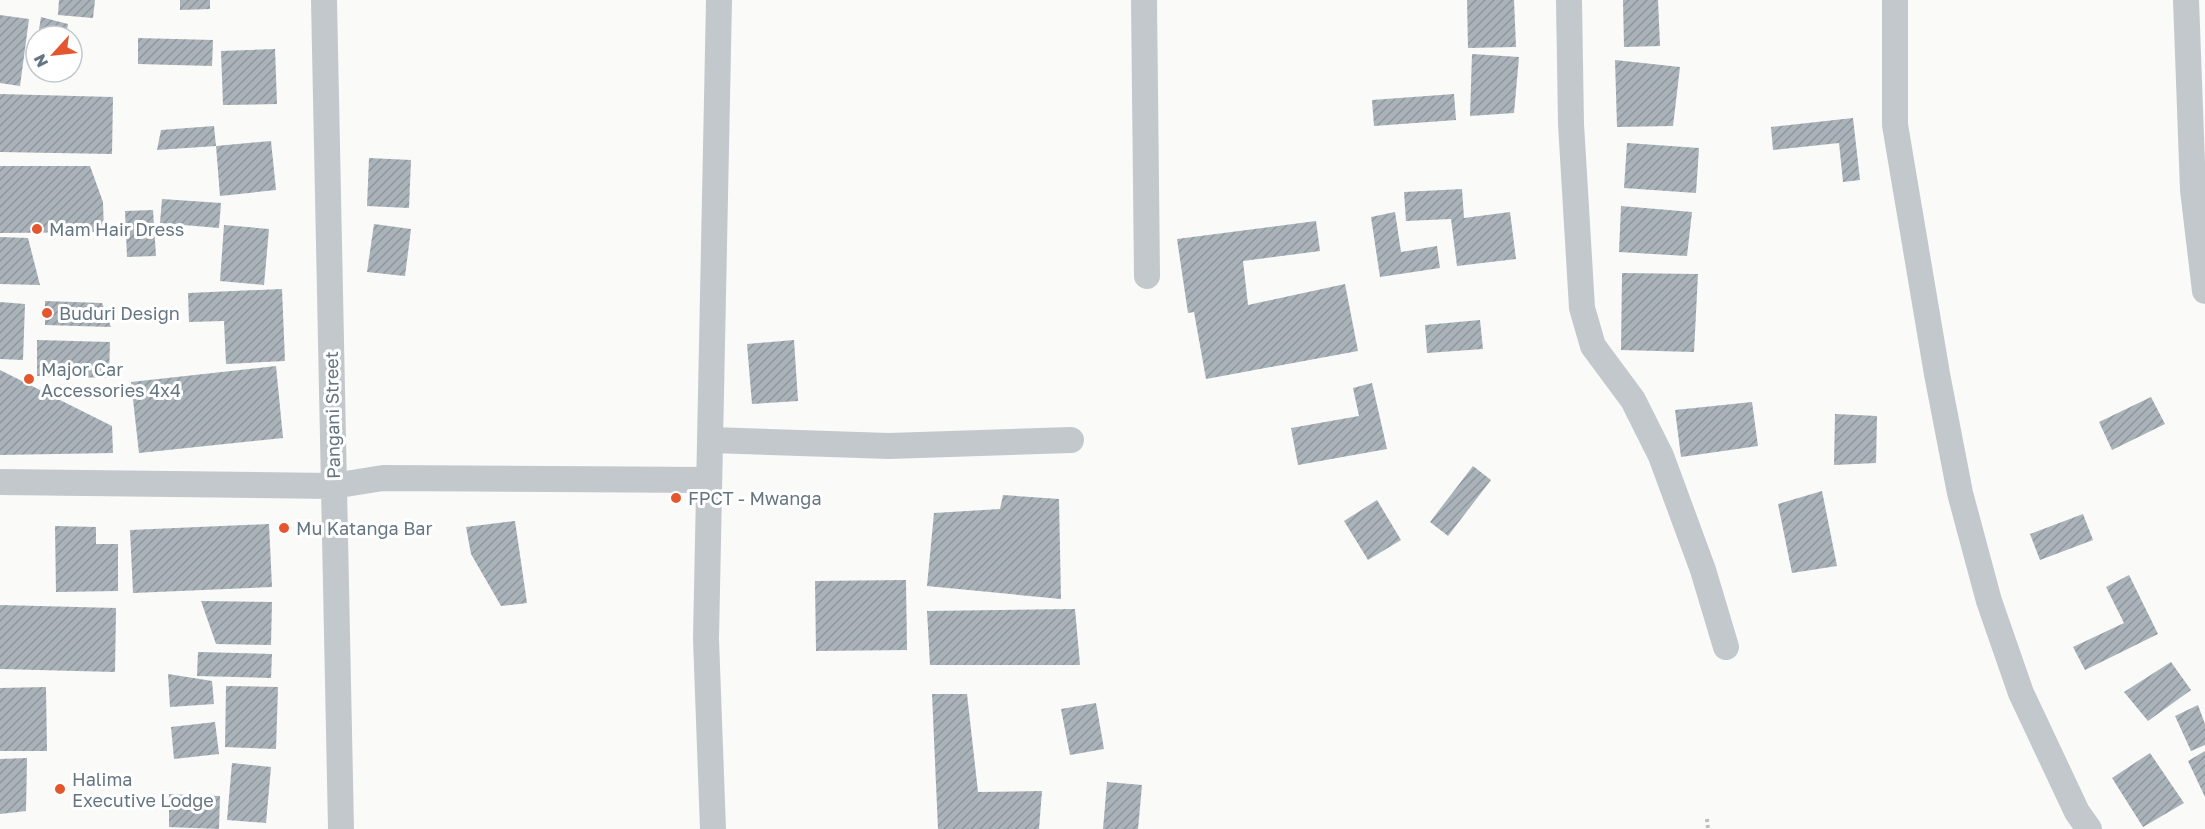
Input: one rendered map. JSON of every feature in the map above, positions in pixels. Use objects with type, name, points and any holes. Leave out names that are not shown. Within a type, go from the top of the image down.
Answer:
[{"type":"street","name":"Pangani Street","points":[[324,0],[341,829]]},
{"type":"street","points":[[713,829],[706,639],[719,0]]},
{"type":"street","points":[[1144,0],[1147,276]]},
{"type":"street","points":[[1569,0],[1571,124],[1582,308],[1593,346],[1633,400],[1661,456],[1703,570],[1726,647]]},
{"type":"street","points":[[1895,0],[1895,125],[1960,493],[1989,601],[2021,693],[2077,812],[2089,829]]},
{"type":"street","points":[[2186,0],[2193,190],[2205,291]]},
{"type":"street","points":[[711,440],[889,447],[1071,440]]},
{"type":"street","points":[[0,482],[333,486],[382,478],[709,480]]},
{"type":"path","points":[[1707,819],[1708,829]]},
{"type":"building","points":[[59,0],[95,0],[93,18],[58,15]]},
{"type":"building","points":[[180,0],[210,0],[210,9],[180,10]]},
{"type":"building","points":[[1467,0],[1514,0],[1516,47],[1468,48]]},
{"type":"building","points":[[1623,0],[1658,0],[1660,46],[1624,47]]},
{"type":"building","points":[[0,15],[29,19],[28,24],[24,24],[24,56],[20,86],[0,83]]},
{"type":"building","points":[[41,17],[68,24],[40,24]]},
{"type":"building","points":[[138,38],[213,40],[212,66],[138,64]]},
{"type":"building","points":[[275,49],[277,104],[223,105],[221,51]]},
{"type":"building","points":[[1472,54],[1519,57],[1514,113],[1470,116]]},
{"type":"building","points":[[1615,60],[1680,67],[1673,126],[1617,127]]},
{"type":"building","points":[[0,94],[113,97],[112,154],[0,152]]},
{"type":"building","points":[[1454,94],[1456,120],[1374,126],[1372,100]]},
{"type":"building","points":[[1853,118],[1860,180],[1843,182],[1839,143],[1773,150],[1771,127]]},
{"type":"building","points":[[214,126],[216,146],[157,150],[161,130]]},
{"type":"building","points":[[271,141],[276,190],[220,196],[216,146]]},
{"type":"building","points":[[1627,143],[1699,148],[1696,193],[1624,188]]},
{"type":"building","points":[[369,158],[411,160],[409,208],[367,206]]},
{"type":"building","points":[[0,166],[90,166],[103,202],[104,232],[0,233]]},
{"type":"building","points":[[1462,189],[1464,218],[1510,212],[1516,259],[1457,266],[1451,219],[1406,221],[1404,192]]},
{"type":"building","points":[[162,199],[221,203],[219,228],[160,223]]},
{"type":"building","points":[[1621,206],[1692,212],[1687,256],[1619,252]]},
{"type":"building","points":[[153,210],[156,256],[127,257],[125,211]]},
{"type":"building","points":[[1395,212],[1401,252],[1437,246],[1440,268],[1380,277],[1371,217]]},
{"type":"building","points":[[1316,221],[1320,251],[1243,261],[1248,305],[1345,284],[1358,351],[1206,379],[1194,312],[1188,313],[1177,239]]},
{"type":"building","points":[[374,224],[411,229],[405,276],[367,272]]},
{"type":"building","points":[[224,225],[269,229],[264,285],[220,281]]},
{"type":"building","points":[[0,237],[28,238],[40,285],[0,284]]},
{"type":"building","points":[[1622,273],[1698,274],[1694,352],[1621,350]]},
{"type":"building","points":[[282,289],[285,361],[226,364],[224,321],[189,322],[188,293]]},
{"type":"building","points":[[45,301],[102,303],[111,327],[45,325]]},
{"type":"building","points":[[0,302],[25,304],[23,360],[0,359]]},
{"type":"building","points":[[1480,320],[1483,349],[1427,353],[1425,325]]},
{"type":"building","points":[[37,340],[110,342],[109,378],[37,376]]},
{"type":"building","points":[[794,340],[798,401],[752,404],[747,344]]},
{"type":"building","points":[[276,366],[283,438],[139,453],[131,382]]},
{"type":"building","points":[[0,370],[112,426],[113,453],[0,455]]},
{"type":"building","points":[[1372,383],[1387,449],[1298,465],[1291,428],[1359,416],[1353,388]]},
{"type":"building","points":[[2151,397],[2165,424],[2112,450],[2099,422]]},
{"type":"building","points":[[1752,402],[1758,446],[1681,457],[1675,410]]},
{"type":"building","points":[[1835,414],[1877,416],[1876,463],[1834,465]]},
{"type":"building","points":[[1473,466],[1491,480],[1448,536],[1430,522]]},
{"type":"building","points":[[1822,491],[1837,566],[1792,573],[1778,504]]},
{"type":"building","points":[[1003,495],[1059,499],[1061,599],[927,586],[934,513],[1000,509]]},
{"type":"building","points":[[1377,500],[1401,540],[1368,560],[1344,521]]},
{"type":"building","points":[[2083,514],[2093,540],[2040,560],[2030,534]]},
{"type":"building","points":[[515,521],[527,603],[501,606],[471,554],[466,527]]},
{"type":"building","points":[[269,524],[272,587],[133,593],[130,530]]},
{"type":"building","points":[[55,526],[96,527],[96,544],[118,544],[118,591],[56,592]]},
{"type":"building","points":[[2129,575],[2158,634],[2085,670],[2073,647],[2124,623],[2106,587]]},
{"type":"building","points":[[906,580],[907,650],[816,651],[815,581]]},
{"type":"building","points":[[201,601],[272,602],[271,645],[216,644]]},
{"type":"building","points":[[0,605],[116,608],[115,672],[0,669]]},
{"type":"building","points":[[1075,609],[1080,665],[930,665],[927,611]]},
{"type":"building","points":[[198,652],[272,654],[271,678],[197,676]]},
{"type":"building","points":[[2171,662],[2191,690],[2148,721],[2124,692]]},
{"type":"building","points":[[168,674],[212,681],[214,704],[170,707]]},
{"type":"building","points":[[226,686],[278,687],[276,749],[225,747]]},
{"type":"building","points":[[46,687],[47,751],[0,751],[0,688]]},
{"type":"building","points":[[932,694],[967,694],[978,792],[1042,791],[1039,829],[938,829]]},
{"type":"building","points":[[1096,703],[1104,749],[1070,755],[1061,709]]},
{"type":"building","points":[[2198,705],[2205,724],[2205,745],[2191,751],[2175,716]]},
{"type":"building","points":[[215,722],[219,754],[174,759],[171,727]]},
{"type":"building","points":[[2205,751],[2205,797],[2188,761]]},
{"type":"building","points":[[2150,753],[2184,803],[2143,827],[2112,778]]},
{"type":"building","points":[[27,758],[26,811],[0,814],[0,759]]},
{"type":"building","points":[[232,763],[271,767],[266,823],[227,820]]},
{"type":"building","points":[[1107,782],[1142,785],[1138,829],[1103,829]]},
{"type":"building","points":[[169,794],[220,796],[219,829],[169,827]]},
{"type":"place","name":"Mam Hair Dress","points":[[37,229]]},
{"type":"place","name":"Buduri Design","points":[[47,313]]},
{"type":"place","name":"Major Car Accessories 4x4","points":[[29,379]]},
{"type":"place","name":"FPCT - Mwanga","points":[[676,498]]},
{"type":"place","name":"Mu Katanga Bar","points":[[284,528]]},
{"type":"place","name":"Halima Executive Lodge","points":[[60,789]]}]
